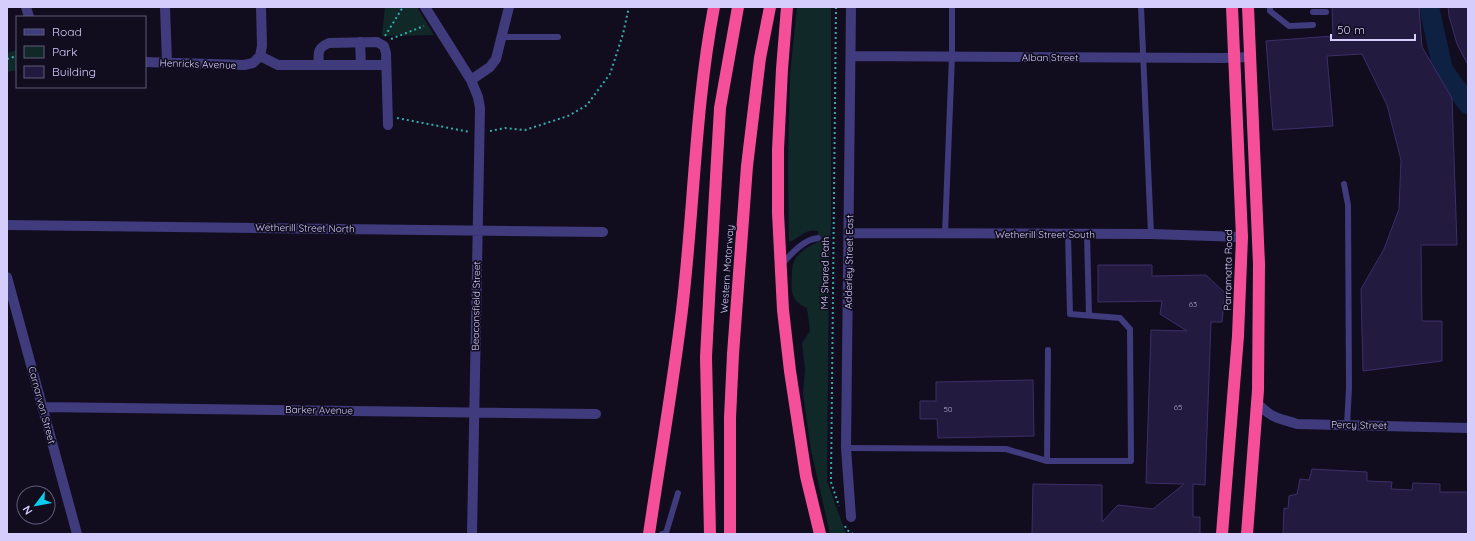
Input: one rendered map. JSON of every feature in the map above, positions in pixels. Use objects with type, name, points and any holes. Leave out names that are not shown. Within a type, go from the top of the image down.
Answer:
[{"type":"highway","points":[[649,534],[682,310],[697,139],[714,7]]},
{"type":"highway","name":"Western Motorway","points":[[710,534],[706,357],[720,108],[738,7]]},
{"type":"highway","name":"Western Motorway","points":[[730,534],[730,418],[733,354],[744,205],[747,166],[760,58],[770,7]]},
{"type":"highway","points":[[787,7],[778,150],[783,310],[790,371],[806,476],[820,534]]},
{"type":"highway","name":"Parramatta Road","points":[[1222,534],[1238,336],[1242,237],[1232,7]]},
{"type":"highway","points":[[1247,534],[1257,403],[1259,264],[1248,7]]},
{"type":"highway","points":[[790,371],[826,534]]},
{"type":"street","points":[[165,7],[167,62]]},
{"type":"street","points":[[261,7],[262,46],[260,56],[278,65],[386,66]]},
{"type":"street","name":"Beaconsfield Street","points":[[425,7],[471,80],[478,97],[480,108],[472,534]]},
{"type":"street","points":[[471,80],[490,67],[494,62],[498,54],[509,7]]},
{"type":"street","name":"Adderley Street East","points":[[848,520],[846,448],[851,7]]},
{"type":"street","points":[[360,42],[362,65]]},
{"type":"street","points":[[319,65],[319,49],[323,45],[329,43],[381,43],[384,46],[386,54],[388,121]]},
{"type":"street","name":"Henricks Avenue","points":[[146,62],[244,65],[253,63],[260,56]]},
{"type":"street","name":"Alban Street","points":[[851,56],[1144,58],[1250,57]]},
{"type":"street","name":"Wetherill Street North","points":[[7,225],[603,232]]},
{"type":"street","name":"Wetherill Street South","points":[[849,233],[1151,234],[1242,237]]},
{"type":"street","name":"Carnarvon Street","points":[[7,276],[77,534]]},
{"type":"street","name":"Percy Street","points":[[1257,403],[1268,414],[1275,418],[1297,424],[1468,428]]},
{"type":"street","name":"Barker Avenue","points":[[42,407],[596,414]]},
{"type":"lane","points":[[945,233],[952,56],[952,7]]},
{"type":"lane","points":[[1141,7],[1151,234]]},
{"type":"lane","points":[[1270,7],[1270,11],[1289,26],[1313,24]]},
{"type":"lane","points":[[1313,12],[1326,12]]},
{"type":"lane","points":[[502,37],[558,37]]},
{"type":"lane","points":[[1344,184],[1348,205],[1349,388],[1346,425]]},
{"type":"lane","points":[[846,448],[1006,449],[1047,461],[1131,461],[1130,329],[1120,318],[1070,314],[1068,234]]},
{"type":"lane","points":[[1087,234],[1089,315]]},
{"type":"lane","points":[[781,265],[798,249],[812,239],[818,238]]},
{"type":"lane","points":[[1047,461],[1048,350]]},
{"type":"lane","points":[[662,534],[666,532],[678,493]]},
{"type":"path","points":[[381,43],[403,7]]},
{"type":"path","points":[[388,121],[480,133],[505,128],[525,130],[568,116],[587,105],[610,74],[623,34],[629,7]]},
{"type":"path","name":"M4 Shared Path","points":[[836,7],[831,482],[840,509]]},
{"type":"path","points":[[381,43],[434,22]]},
{"type":"path","points":[[848,520],[847,530],[853,534]]},
{"type":"green space","points":[[385,7],[417,7],[434,35],[382,36]]},
{"type":"green space","points":[[797,7],[831,7],[831,223],[829,264],[827,481],[846,534],[830,534],[811,450],[803,394],[805,369],[802,343],[810,331],[807,308],[797,302],[792,290],[793,263],[798,255],[811,245],[818,242],[818,231],[813,230],[806,232],[789,242],[788,167],[790,75]]},
{"type":"green space","points":[[16,50],[16,70],[7,72],[7,53]]},
{"type":"building","points":[[1332,7],[1419,7],[1422,47],[1452,98],[1457,245],[1421,245],[1422,321],[1442,321],[1442,361],[1363,371],[1361,289],[1384,249],[1399,209],[1401,160],[1387,105],[1362,54],[1327,56],[1333,126],[1273,130],[1266,41],[1333,36]]},
{"type":"building","points":[[1448,7],[1468,7],[1468,65],[1457,44]]},
{"type":"building","points":[[1098,265],[1152,265],[1152,276],[1206,275],[1225,293],[1222,322],[1211,322],[1205,485],[1193,484],[1193,517],[1200,517],[1200,534],[1032,534],[1033,484],[1102,485],[1102,522],[1118,505],[1153,509],[1184,484],[1146,483],[1151,330],[1187,331],[1160,314],[1162,301],[1098,302]]},
{"type":"building","points":[[1033,380],[1034,436],[938,438],[937,419],[920,419],[920,401],[936,401],[936,382]]},
{"type":"building","points":[[1312,469],[1367,472],[1367,481],[1392,482],[1391,489],[1412,490],[1413,483],[1440,484],[1440,492],[1468,492],[1468,534],[1283,534],[1284,508],[1288,509],[1289,496],[1297,494],[1300,479],[1309,480]]},
{"type":"waterway","points":[[1429,7],[1443,70],[1468,104]]}]
